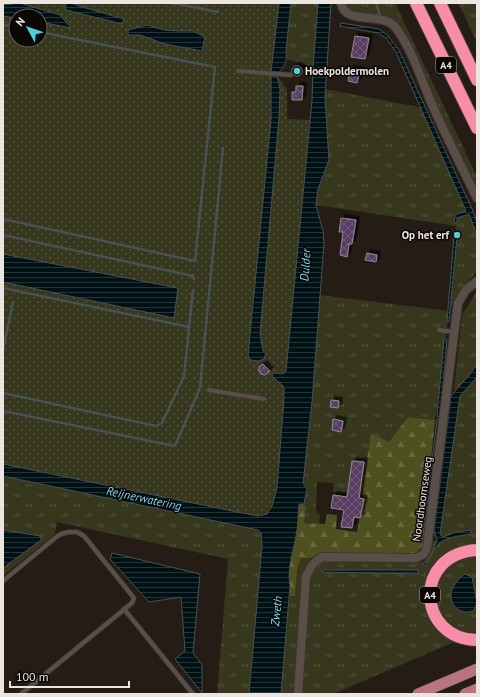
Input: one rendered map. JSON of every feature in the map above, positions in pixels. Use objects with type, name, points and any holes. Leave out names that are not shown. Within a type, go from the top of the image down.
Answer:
[{"type":"highway","name":"A4","points":[[416,3],[477,128]]},
{"type":"highway","name":"A4","points":[[440,3],[477,80]]},
{"type":"highway","name":"A4","points":[[465,54],[477,75]]},
{"type":"highway","name":"A4","points":[[477,550],[458,553],[445,561],[437,571],[432,582],[430,596],[434,614],[444,628],[456,636],[470,640],[477,640]]},
{"type":"main road","points":[[418,694],[477,669]]},
{"type":"main road","points":[[465,694],[477,689]]},
{"type":"street","points":[[340,3],[343,10],[349,15],[382,20],[394,26],[406,43],[439,119],[477,198]]},
{"type":"street","name":"Noordhoornseweg","points":[[298,694],[306,577],[310,567],[316,560],[322,557],[416,558],[424,554],[427,547],[458,303],[466,290],[477,281]]},
{"type":"lane","points":[[238,71],[291,75]]},
{"type":"lane","points":[[439,330],[454,332]]},
{"type":"lane","points":[[209,390],[264,399]]},
{"type":"lane","points":[[3,581],[55,538],[65,532],[76,532],[88,540],[134,598],[132,603],[21,694]]},
{"type":"lane","points":[[124,609],[193,694]]},
{"type":"lane","points":[[27,689],[30,694]]},
{"type":"green space","points":[[3,3],[279,3],[271,76],[277,76],[287,89],[287,119],[310,120],[286,371],[283,374],[274,373],[284,387],[277,488],[272,506],[267,514],[258,516],[3,464]]},
{"type":"green space","points":[[291,3],[318,3],[313,68],[287,59],[286,51]]},
{"type":"green space","points":[[344,3],[395,3],[473,168],[477,178],[477,196],[401,37],[388,20],[358,14],[348,8]]},
{"type":"green space","points":[[458,3],[477,3],[477,42]]},
{"type":"green space","points":[[325,89],[423,108],[477,228],[477,271],[456,297],[449,311],[456,226],[316,205],[318,189],[324,175],[328,139]]},
{"type":"green space","points":[[477,291],[477,546],[462,548],[427,594],[459,640],[333,694],[301,694],[309,585],[311,575],[315,567],[322,562],[332,560],[405,563],[423,562],[429,555],[432,541],[440,541],[439,534],[448,481],[458,404],[458,395],[454,389],[462,315]]},
{"type":"green space","points":[[319,295],[449,311],[435,420],[408,417],[389,443],[371,433],[361,496],[333,492],[334,483],[317,482],[316,511],[320,515],[319,524],[304,523],[306,507],[304,504],[307,489],[303,483],[312,402]]},
{"type":"green space","points":[[408,417],[435,420],[422,547],[415,554],[406,555],[322,553],[311,558],[301,558],[297,571],[295,596],[289,596],[290,586],[288,576],[291,553],[296,536],[299,504],[304,504],[306,507],[304,523],[325,524],[327,514],[337,515],[336,529],[357,532],[364,497],[361,496],[371,433],[389,442]]},
{"type":"green space","points":[[3,476],[258,530],[261,533],[262,546],[249,694],[217,694],[228,559],[57,522],[55,534],[3,576],[3,568],[41,540],[40,536],[3,530]]},
{"type":"green space","points":[[477,556],[477,603],[472,577],[474,610],[477,604],[477,633],[474,633],[465,632],[451,626],[440,613],[436,596],[439,580],[449,567],[462,558]]},
{"type":"green space","points":[[301,558],[311,558],[307,566],[295,694],[281,694],[289,596],[295,596],[297,571]]},
{"type":"water","points":[[20,3],[37,8],[8,8],[8,17],[3,16],[3,5]]},
{"type":"water","points":[[67,3],[124,19],[122,24],[66,10],[65,7]]},
{"type":"water","points":[[279,3],[291,3],[286,60],[285,65],[279,72],[271,72]]},
{"type":"water","points":[[318,3],[331,3],[325,97],[329,160],[318,189],[316,205],[323,231],[324,243],[312,402],[303,483],[307,489],[304,504],[299,504],[297,532],[290,567],[290,586],[281,694],[249,694],[262,546],[261,533],[258,530],[3,476],[3,464],[242,513],[258,516],[267,514],[272,506],[277,488],[284,399],[284,387],[272,376],[274,373],[283,374],[286,371],[312,101]]},
{"type":"water","points":[[48,11],[60,15],[71,28],[48,24]]},
{"type":"water","points":[[341,23],[379,29],[388,36],[399,50],[472,209],[477,223],[477,236],[469,214],[457,218],[457,223],[454,223],[455,215],[466,211],[396,52],[386,38],[378,33],[340,26]]},
{"type":"water","points":[[147,25],[164,30],[193,31],[205,37],[202,51],[165,44],[140,35],[128,35],[128,30]]},
{"type":"water","points":[[271,76],[277,76],[280,89],[279,118],[260,334],[263,351],[266,353],[264,359],[259,361],[250,360],[248,355],[271,119]]},
{"type":"water","points":[[454,236],[457,237],[449,321],[447,321]]},
{"type":"water","points":[[3,254],[178,288],[174,318],[3,282]]},
{"type":"water","points":[[444,340],[447,340],[440,417],[437,416]]},
{"type":"water","points":[[477,363],[477,377],[460,396],[440,534],[443,537],[456,532],[471,530],[471,534],[442,541],[436,547],[428,562],[424,566],[423,564],[429,559],[437,540],[434,531],[451,396],[469,376]]},
{"type":"water","points":[[437,419],[440,420],[425,546],[422,546]]},
{"type":"water","points":[[3,530],[40,536],[41,540],[3,568]]},
{"type":"water","points":[[112,553],[200,574],[193,653],[202,665],[202,693],[175,659],[185,651],[181,597],[149,602],[110,559]]},
{"type":"water","points":[[323,570],[418,570],[418,574],[322,572]]},
{"type":"water","points":[[465,574],[472,577],[477,603],[474,610],[470,612],[459,610],[453,604],[451,596],[452,589],[455,584]]},
{"type":"building","points":[[355,36],[369,38],[365,59],[351,57]]},
{"type":"building","name":"Hoekpoldermolen","points":[[297,66],[302,71],[297,76],[292,71]]},
{"type":"building","points":[[350,69],[360,71],[357,83],[348,81]]},
{"type":"building","points":[[296,86],[303,86],[302,100],[292,100],[292,92],[296,92]]},
{"type":"building","points":[[341,218],[356,220],[352,244],[349,244],[347,257],[340,255],[343,232],[339,232]]},
{"type":"building","points":[[367,253],[377,255],[376,262],[365,260]]},
{"type":"building","points":[[263,364],[270,371],[265,375],[261,374],[259,371],[259,367]]},
{"type":"building","points":[[331,400],[339,401],[338,408],[330,407]]},
{"type":"building","points":[[333,419],[343,421],[341,432],[332,430]]},
{"type":"building","points":[[352,461],[364,462],[359,498],[364,499],[360,518],[354,517],[352,528],[341,527],[344,510],[331,508],[333,495],[347,497]]},
{"type":"waterway","points":[[173,3],[218,12]]},
{"type":"waterway","points":[[376,3],[380,15]]},
{"type":"waterway","points":[[3,25],[8,26]]},
{"type":"waterway","points":[[3,219],[195,261],[215,67],[48,34]]},
{"type":"waterway","points":[[3,411],[175,446],[200,388],[223,148]]},
{"type":"waterway","points":[[3,235],[193,276],[194,279]]},
{"type":"waterway","points":[[3,288],[189,327]]},
{"type":"waterway","points":[[3,393],[156,426],[162,423],[184,376],[193,290]]},
{"type":"waterway","points":[[3,350],[13,302]]},
{"type":"place","name":"Hoekpoldermolen","points":[[297,71]]},
{"type":"place","name":"Op het erf","points":[[457,235]]},
{"type":"water label","name":"Dulder","points":[[305,265]]},
{"type":"water label","name":"Reijnerwatering","points":[[144,498]]},
{"type":"water label","name":"Zweth","points":[[276,611]]}]
